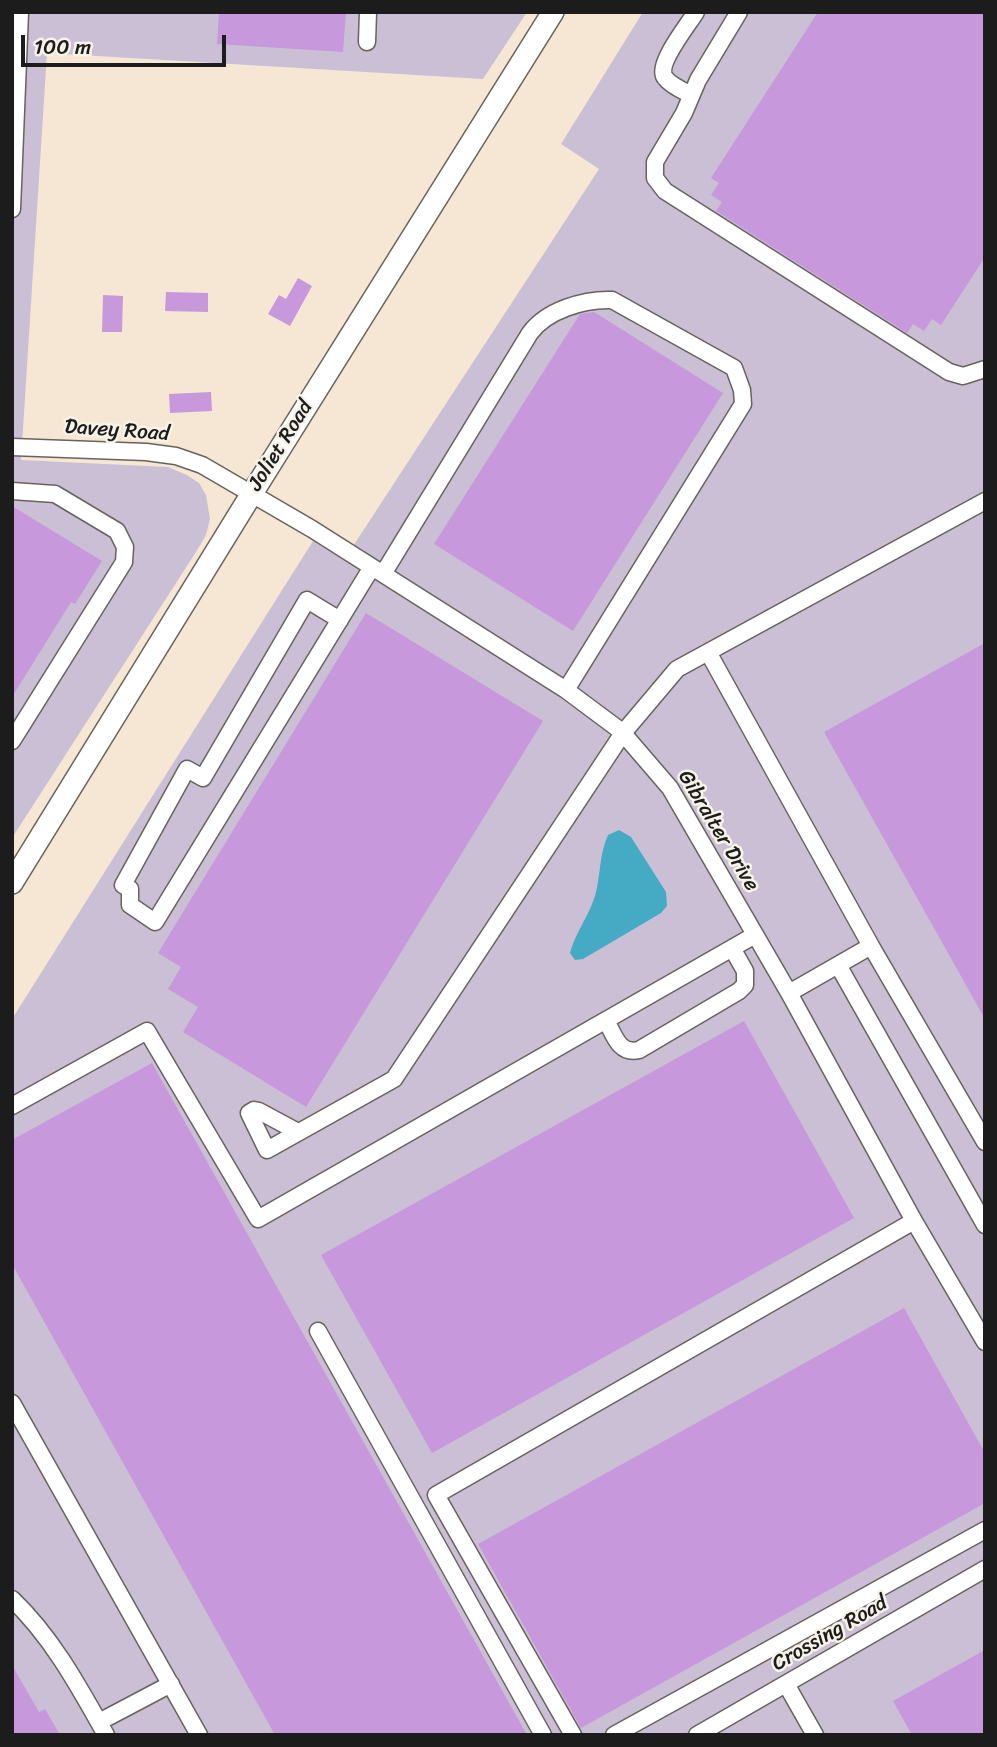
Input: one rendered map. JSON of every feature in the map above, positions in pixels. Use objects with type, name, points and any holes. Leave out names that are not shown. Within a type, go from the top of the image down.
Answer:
[{"type":"main road","name":"Joliet Road","points":[[12,883],[550,13]]},
{"type":"street","points":[[12,209],[20,12]]},
{"type":"street","points":[[367,42],[368,12]]},
{"type":"street","points":[[691,95],[667,80],[663,69],[666,59],[696,12]]},
{"type":"street","points":[[739,12],[698,80],[655,162],[655,178],[665,191],[949,372],[963,376],[985,369]]},
{"type":"street","points":[[340,620],[307,600],[203,778],[187,769],[123,885],[130,889],[130,905],[155,922],[340,620],[377,571],[530,333],[547,316],[602,300],[612,300],[734,368],[742,390],[743,404],[566,690]]},
{"type":"street","name":"Davey Road","points":[[12,447],[146,452],[176,456],[202,465],[251,495]]},
{"type":"street","points":[[12,491],[55,494],[117,531],[125,547],[124,562],[12,741]]},
{"type":"street","name":"Gibralter Drive","points":[[251,495],[312,529],[566,690],[623,733],[670,788],[789,993],[914,1221],[980,1325],[985,1342]]},
{"type":"street","points":[[298,1132],[394,1079],[623,733],[677,669],[985,501]]},
{"type":"street","points":[[708,652],[871,946],[985,1142]]},
{"type":"street","points":[[12,1106],[146,1031],[258,1219],[755,935]]},
{"type":"street","points":[[789,993],[871,946]]},
{"type":"street","points":[[606,1020],[621,1047],[628,1051],[639,1050],[745,985],[745,971],[732,948]]},
{"type":"street","points":[[838,965],[985,1226]]},
{"type":"street","points":[[573,1735],[436,1495],[914,1221]]},
{"type":"street","points":[[318,1331],[543,1735]]},
{"type":"street","points":[[12,1403],[199,1735]]},
{"type":"street","points":[[614,1735],[985,1530]]},
{"type":"street","name":"Crossing Road","points":[[697,1735],[985,1569]]},
{"type":"street","points":[[12,1599],[33,1618],[103,1729],[170,1684]]},
{"type":"street","points":[[786,1684],[815,1735]]},
{"type":"shaded area","points":[[12,12],[527,12],[483,79],[47,53],[21,460],[168,467],[199,483],[206,495],[210,519],[206,535],[196,552],[12,838]]},
{"type":"shaded area","points":[[643,12],[985,12],[985,1735],[12,1735],[12,1019],[313,541],[344,560],[599,169],[561,144]]},
{"type":"water","points":[[619,830],[631,837],[666,892],[667,906],[661,913],[583,959],[575,960],[570,953],[595,896],[605,842],[608,835]]},
{"type":"building","points":[[219,12],[346,12],[343,52],[217,44]]},
{"type":"building","points":[[818,12],[985,12],[985,257],[941,325],[932,319],[924,331],[913,324],[907,333],[716,211],[722,202],[711,195],[719,183],[711,178]]},
{"type":"building","points":[[298,278],[312,286],[290,326],[268,314],[279,295],[286,299]]},
{"type":"building","points":[[166,292],[208,293],[208,312],[165,311]]},
{"type":"building","points":[[103,295],[123,296],[122,332],[102,332]]},
{"type":"building","points":[[594,312],[723,393],[573,631],[434,544],[580,314]]},
{"type":"building","points":[[211,392],[212,411],[170,413],[169,394]]},
{"type":"building","points":[[12,506],[102,561],[75,604],[71,602],[12,697]]},
{"type":"building","points":[[366,613],[543,721],[306,1107],[183,1032],[198,1007],[168,989],[181,967],[158,953]]},
{"type":"building","points":[[985,643],[985,1019],[824,732]]},
{"type":"building","points":[[744,1021],[854,1218],[432,1453],[321,1255]]},
{"type":"building","points":[[152,1063],[527,1735],[275,1735],[12,1264],[12,1140]]},
{"type":"building","points":[[904,1308],[985,1453],[985,1503],[581,1728],[478,1544]]},
{"type":"building","points":[[985,1650],[985,1735],[912,1735],[893,1701]]},
{"type":"building","points":[[12,1665],[39,1712],[45,1709],[60,1735],[12,1735]]}]
